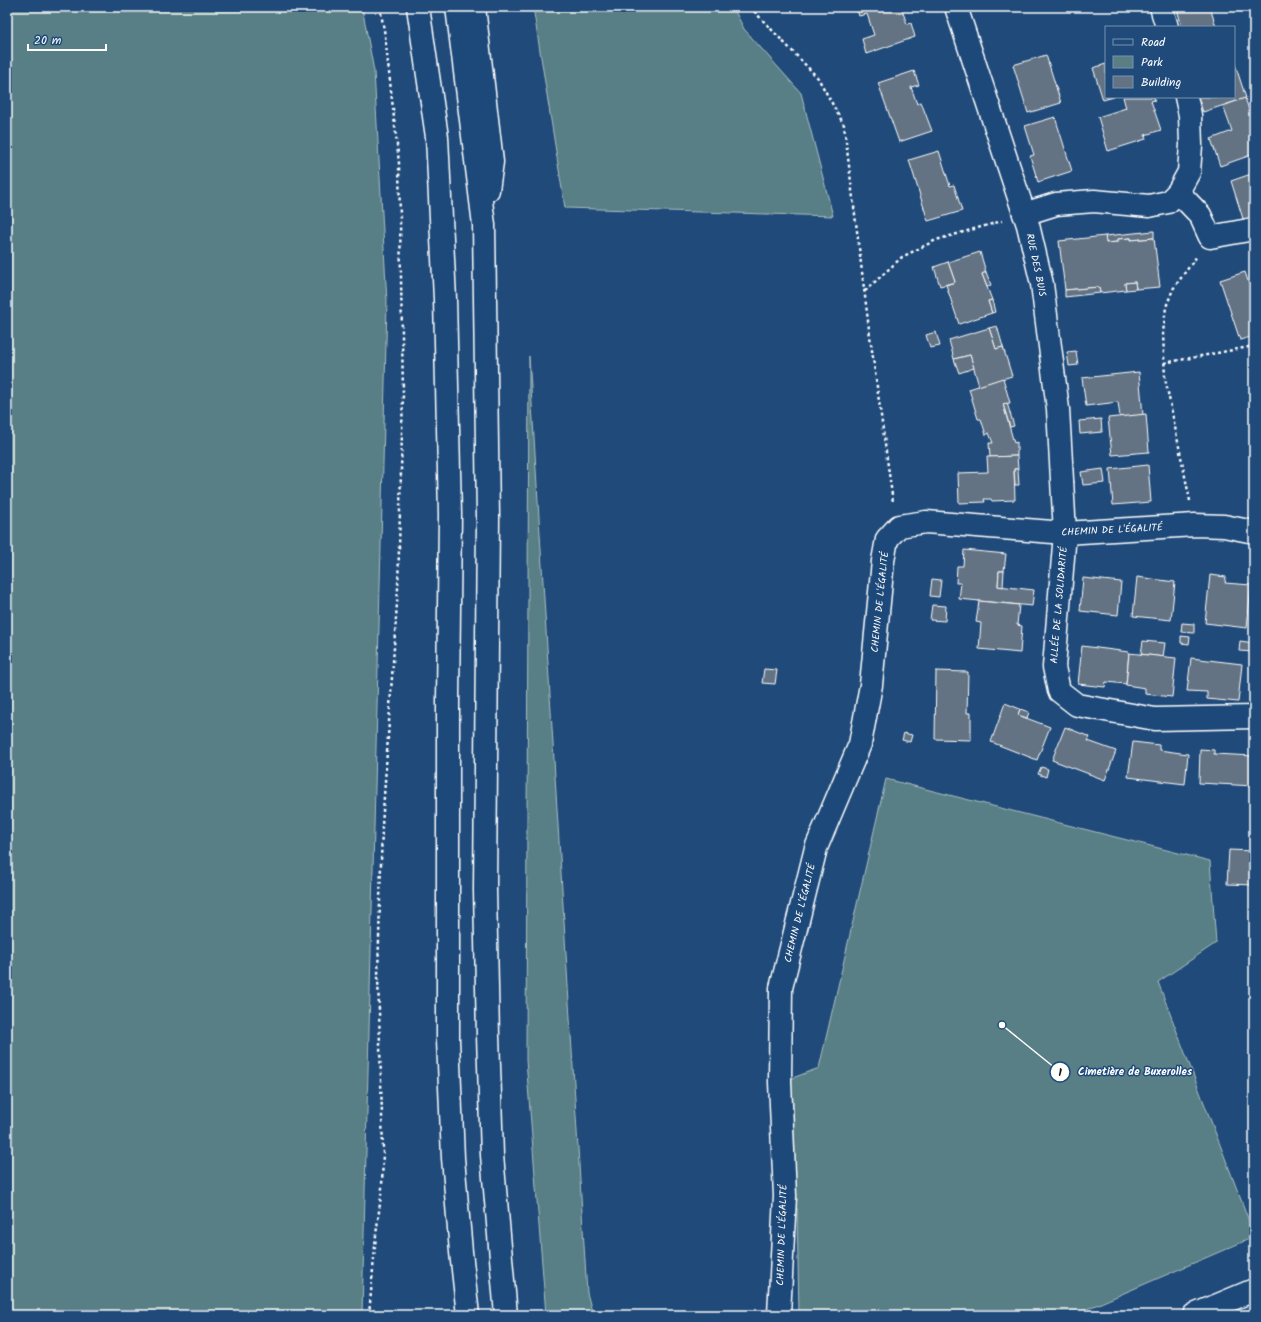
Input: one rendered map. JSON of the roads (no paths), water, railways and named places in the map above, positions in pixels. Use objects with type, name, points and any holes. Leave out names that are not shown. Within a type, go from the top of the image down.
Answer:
[{"type":"main road","points":[[418,7],[437,137],[445,299],[450,514],[447,724],[448,1040],[453,1158],[468,1315]]},
{"type":"main road","points":[[456,7],[484,225],[488,518],[485,866],[488,1036],[492,1155],[506,1315]]},
{"type":"main road","points":[[474,7],[492,162],[484,225]]},
{"type":"main road","name":"RUE DES BUIS","points":[[956,7],[1024,214],[1042,284],[1058,409],[1065,533]]},
{"type":"main road","points":[[1161,7],[1168,26]]},
{"type":"main road","points":[[1024,214],[1056,204],[1094,201],[1149,206],[1168,202],[1178,192],[1189,172],[1191,145],[1188,106]]},
{"type":"main road","points":[[1178,192],[1200,215],[1210,237],[1254,229]]},
{"type":"main road","name":"CHEMIN DE L'ÉGALITÉ","points":[[779,1315],[785,1196],[780,1082],[781,988],[816,848],[860,744],[871,685],[883,561],[887,539],[899,526],[926,522],[1065,533],[1194,525],[1224,526],[1254,532]]},
{"type":"main road","name":"ALLÉE DE LA SOLIDARITÉ","points":[[1065,533],[1054,667],[1059,691],[1077,705],[1155,719],[1254,717]]},
{"type":"main road","points":[[1194,1315],[1254,1290]]},
{"type":"place","name":"Cimetière de Buxerolles","points":[[1002,1025]]}]
